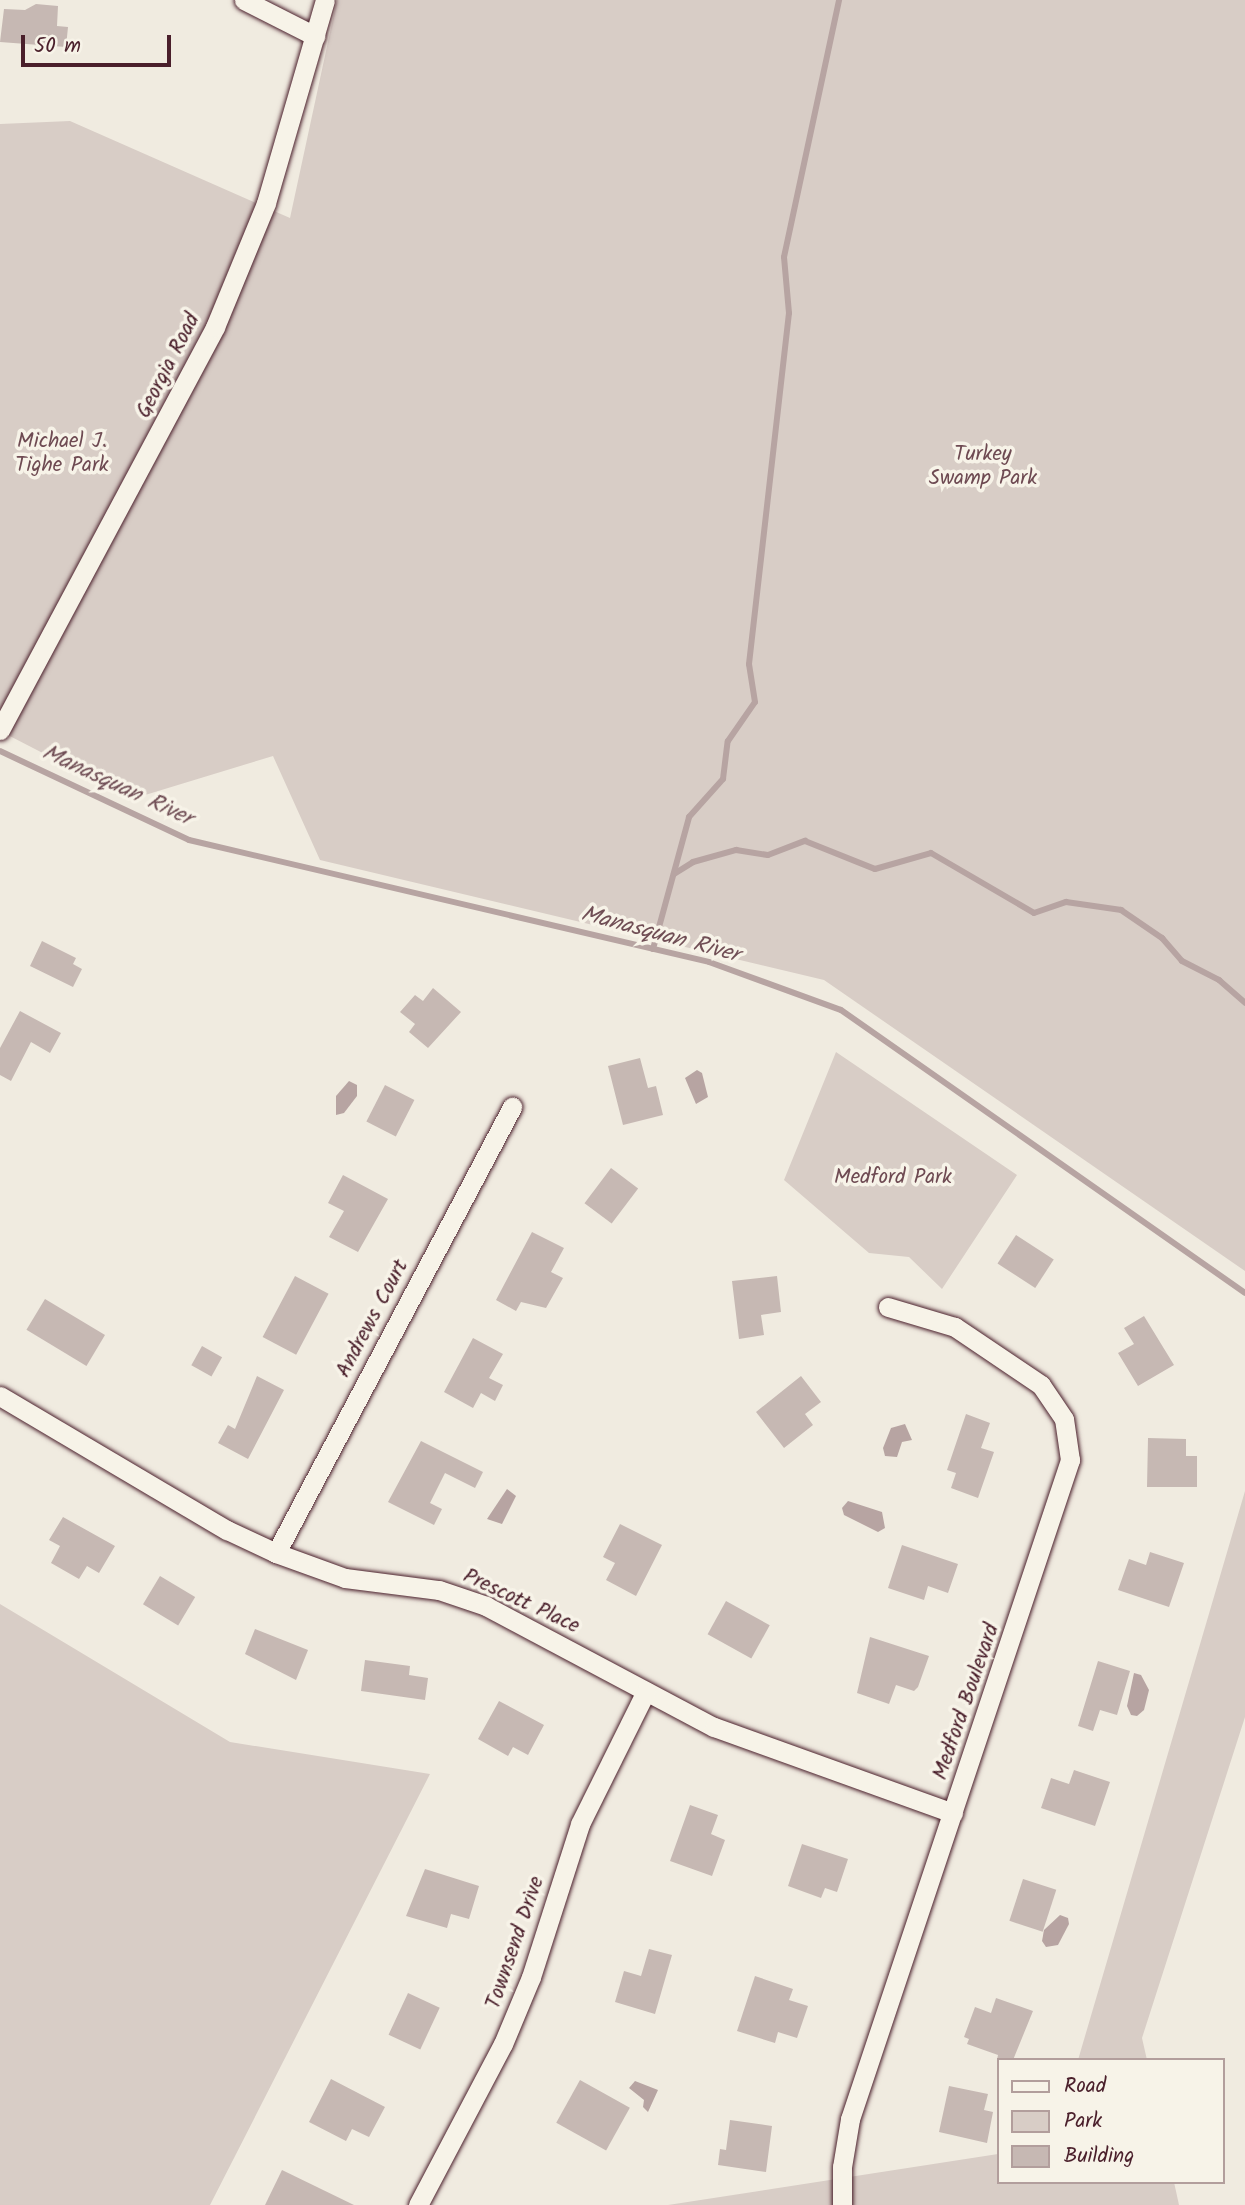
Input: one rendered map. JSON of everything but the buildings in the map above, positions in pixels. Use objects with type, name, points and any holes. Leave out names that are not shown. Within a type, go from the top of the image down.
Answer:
[{"type":"street","points":[[244,0],[315,36]]},
{"type":"street","name":"Georgia Road","points":[[0,729],[215,327],[265,202],[326,0]]},
{"type":"street","name":"Andrews Court","points":[[276,1553],[512,1107]]},
{"type":"street","name":"Medford Boulevard","points":[[842,2205],[842,2167],[850,2119],[1066,1480],[1068,1433],[1054,1401],[1041,1385],[955,1327],[888,1307]]},
{"type":"street","name":"Prescott Place","points":[[0,1396],[227,1530],[276,1553],[345,1578],[456,1594],[735,1736],[953,1813]]},
{"type":"street","name":"Townsend Drive","points":[[418,2205],[503,2044],[531,1977],[580,1824],[646,1691]]},
{"type":"green space","points":[[337,0],[1245,0],[1245,1271],[824,980],[320,860],[273,756],[132,799],[0,731],[0,124],[70,121],[290,218]]},
{"type":"green space","name":"Medford Park","points":[[836,1052],[1017,1175],[942,1289],[909,1257],[869,1253],[784,1180]]},
{"type":"green space","points":[[1245,1491],[1245,1717],[1142,2038],[1147,2058],[1079,2058]]},
{"type":"green space","points":[[0,1604],[230,1742],[430,1774],[210,2205],[0,2205]]},
{"type":"green space","points":[[996,2154],[996,2184],[1174,2184],[1179,2205],[668,2205]]},
{"type":"shaded area","points":[[697,1070],[702,1073],[708,1097],[696,1104],[685,1078]]},
{"type":"shaded area","points":[[349,1081],[357,1085],[357,1096],[344,1113],[336,1115],[336,1096]]},
{"type":"shaded area","points":[[905,1424],[912,1440],[902,1442],[897,1457],[885,1456],[883,1448],[891,1428]]},
{"type":"shaded area","points":[[507,1489],[516,1496],[502,1524],[487,1519]]},
{"type":"shaded area","points":[[848,1501],[882,1512],[885,1528],[878,1532],[844,1515],[842,1508]]},
{"type":"shaded area","points":[[1134,1673],[1141,1675],[1149,1690],[1144,1710],[1137,1716],[1131,1715],[1127,1706]]},
{"type":"shaded area","points":[[1060,1915],[1068,1918],[1069,1924],[1058,1945],[1046,1947],[1042,1941],[1044,1930]]},
{"type":"shaded area","points":[[635,2081],[658,2090],[648,2112],[643,2107],[644,2100],[629,2088]]},
{"type":"waterway","points":[[653,949],[689,817],[723,779],[728,741],[755,702],[749,664],[789,313],[784,257],[839,0]]},
{"type":"waterway","name":"Manasquan River","points":[[0,751],[189,840],[709,962],[841,1010],[1245,1293]]},
{"type":"waterway","points":[[674,874],[693,862],[736,850],[768,855],[805,841],[875,869],[931,853],[1034,913],[1066,902],[1121,910],[1162,938],[1182,961],[1219,980],[1245,1003]]},
{"type":"park label","name":"Michael J. Tighe Park","points":[[62,454]]},
{"type":"park label","name":"Turkey Swamp Park","points":[[983,467]]}]
